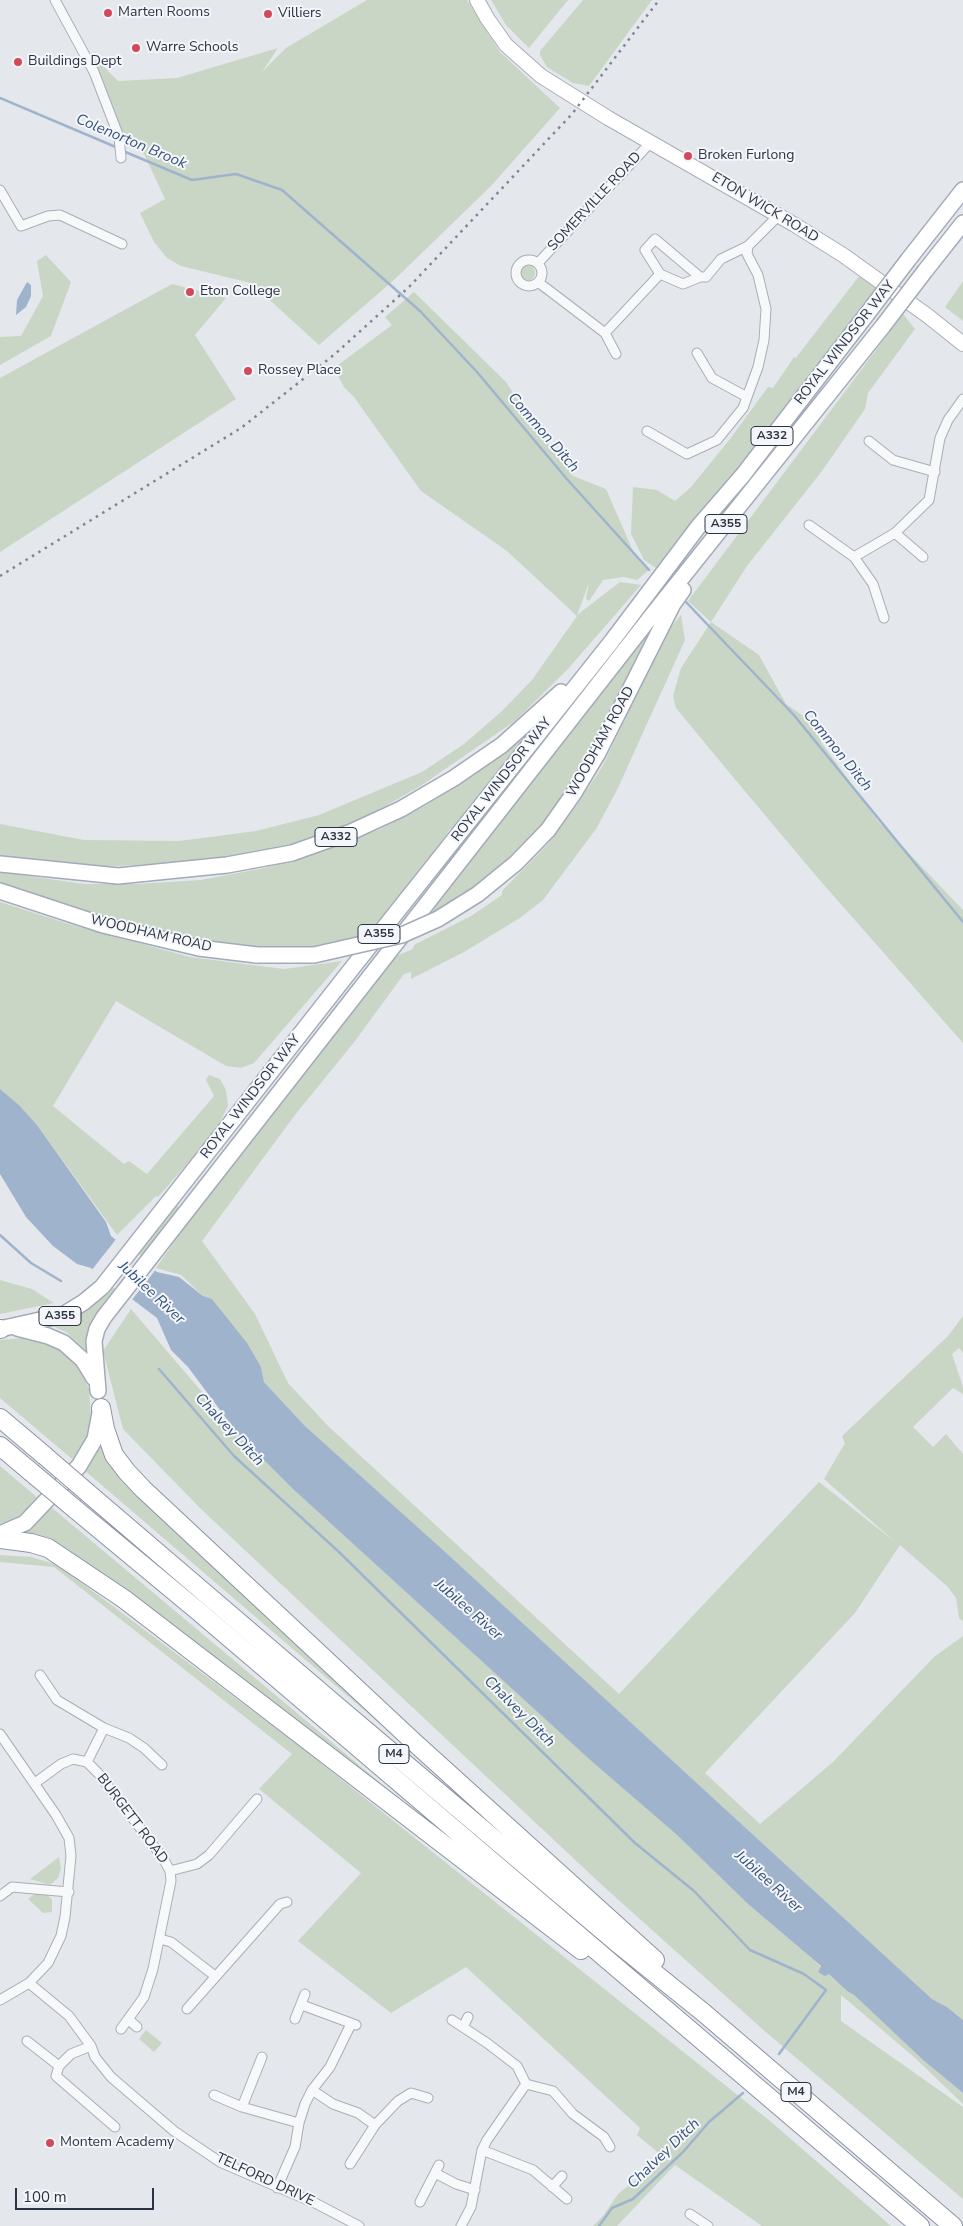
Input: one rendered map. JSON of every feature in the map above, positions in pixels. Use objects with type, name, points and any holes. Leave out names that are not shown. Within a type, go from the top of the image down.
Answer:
[{"type":"highway","name":"M4","points":[[100,1399],[109,1442],[114,1454],[138,1483],[415,1743],[651,1955],[704,2013]]},
{"type":"highway","name":"M4","points":[[0,1418],[337,1706],[616,1942],[704,2013],[953,2226]]},
{"type":"highway","name":"M4","points":[[0,1446],[198,1611],[920,2226]]},
{"type":"highway","name":"M4","points":[[0,1539],[39,1545],[56,1552],[124,1599],[576,1947],[672,2016]]},
{"type":"main road","name":"ETON WICK ROAD","points":[[477,0],[486,18],[506,46],[541,76],[608,118],[778,215],[843,255],[928,316],[963,344]]},
{"type":"main road","name":"ROYAL WINDSOR WAY","points":[[3,1328],[63,1314],[84,1302],[102,1287],[352,967],[612,641],[675,557],[743,475],[963,190]]},
{"type":"main road","name":"ROYAL WINDSOR WAY","points":[[692,571],[760,480],[963,222]]},
{"type":"main road","name":"WOODHAM ROAD","points":[[0,891],[132,932],[199,948],[257,955],[314,955],[402,935],[438,919],[478,894],[516,863],[548,830],[574,793],[618,716],[658,618],[674,604],[692,571]]},
{"type":"main road","name":"ROYAL WINDSOR WAY","points":[[0,1534],[25,1523],[79,1466],[95,1439],[100,1399],[94,1352],[94,1335],[100,1323],[164,1238],[658,618]]},
{"type":"main road","name":"A332","points":[[0,864],[118,876],[227,865],[283,855],[351,832],[401,809],[454,778],[502,745],[547,706],[612,641]]},
{"type":"main road","points":[[3,1328],[48,1336],[71,1348],[89,1368],[100,1399]]},
{"type":"street","points":[[55,0],[94,72],[119,138],[121,158]]},
{"type":"street","name":"SOMERVILLE ROAD","points":[[538,263],[651,142]]},
{"type":"street","points":[[0,190],[21,226],[48,216],[60,215],[122,244]]},
{"type":"street","points":[[700,278],[655,239],[645,250],[660,274],[683,284],[706,277],[721,259],[748,246],[778,215]]},
{"type":"street","points":[[647,431],[687,454],[717,440],[743,408],[758,367],[764,340],[766,309],[758,275],[747,254],[748,246]]},
{"type":"street","points":[[529,260],[538,263],[542,273],[538,282],[532,285],[520,282],[516,274],[518,267],[523,261],[529,260]]},
{"type":"street","points":[[605,333],[660,274]]},
{"type":"street","points":[[538,282],[605,333],[616,354]]},
{"type":"street","points":[[697,353],[712,378],[747,397]]},
{"type":"street","points":[[854,557],[895,533],[929,500],[940,438],[948,420],[963,399]]},
{"type":"street","points":[[869,441],[892,460],[935,472]]},
{"type":"street","points":[[809,525],[854,557],[873,584],[884,618]]},
{"type":"street","points":[[895,533],[924,557]]},
{"type":"street","points":[[40,1675],[57,1700],[104,1728],[129,1738],[141,1751],[162,1764]]},
{"type":"street","points":[[46,1684],[55,1679]]},
{"type":"street","points":[[87,1762],[104,1728]]},
{"type":"street","points":[[0,1734],[56,1814],[69,1838],[71,1856],[69,1892],[61,1936],[48,1963],[29,1983],[0,2000]]},
{"type":"street","name":"BURGETT ROAD","points":[[35,1783],[61,1764],[73,1760],[87,1762],[98,1773],[158,1850],[170,1872],[171,1881],[160,1939],[144,1997],[121,2029]]},
{"type":"street","points":[[170,1872],[196,1864],[209,1855],[257,1799]]},
{"type":"street","points":[[0,1896],[12,1887],[69,1892]]},
{"type":"street","points":[[187,2009],[280,1904],[286,1902]]},
{"type":"street","points":[[160,1939],[171,1942],[215,1976]]},
{"type":"street","name":"TELFORD DRIVE","points":[[29,1983],[69,2016],[91,2046],[95,2057],[111,2077],[174,2131],[220,2162],[317,2204],[359,2226]]},
{"type":"street","points":[[295,2019],[305,1994]]},
{"type":"street","points":[[278,2188],[296,2147],[299,2123],[312,2090],[330,2067],[354,2025],[302,2005]]},
{"type":"street","points":[[463,2027],[468,2017]]},
{"type":"street","points":[[129,2020],[137,2026]]},
{"type":"street","points":[[452,2020],[517,2066],[526,2084],[553,2091],[573,2114],[604,2138],[610,2147]]},
{"type":"street","points":[[26,2041],[59,2066]]},
{"type":"street","points":[[91,2046],[71,2054],[59,2066],[56,2076],[114,2127]]},
{"type":"street","points":[[242,2107],[263,2068],[262,2058]]},
{"type":"street","points":[[462,2226],[471,2207],[482,2150],[496,2124],[526,2084]]},
{"type":"street","points":[[312,2090],[333,2104],[358,2113],[375,2125]]},
{"type":"street","points":[[350,2164],[375,2125],[398,2101],[412,2093],[428,2098]]},
{"type":"street","points":[[214,2094],[242,2107],[299,2123]]},
{"type":"street","points":[[482,2150],[533,2170],[566,2200]]},
{"type":"street","points":[[420,2202],[437,2169],[456,2184],[475,2190]]},
{"type":"street","points":[[552,2187],[562,2176]]},
{"type":"street","points":[[690,2214],[708,2226]]},
{"type":"green space","points":[[367,0],[467,0],[500,52],[560,108],[491,186],[395,279],[319,345],[251,283],[181,266],[167,258],[154,242],[140,213],[165,199],[144,154],[124,142],[93,61],[97,60],[118,81],[177,78],[278,48],[262,72],[286,48]]},
{"type":"green space","points":[[491,0],[568,0],[529,48],[506,25]]},
{"type":"green space","points":[[583,0],[652,0],[589,86],[573,83],[547,67],[540,55],[540,51]]},
{"type":"green space","points":[[46,255],[71,282],[51,336],[0,365],[0,337],[21,336],[43,296],[37,261]]},
{"type":"green space","points":[[527,265],[533,267],[535,273],[533,279],[527,281],[521,279],[519,273],[521,267]]},
{"type":"green space","points":[[860,275],[877,288],[734,473],[656,568],[644,560],[631,534],[633,487],[657,490],[675,501],[691,487],[730,439],[768,387],[773,388],[794,357],[796,358]]},
{"type":"green space","points":[[963,281],[963,321],[945,307]]},
{"type":"green space","points":[[172,284],[226,298],[195,335],[236,399],[0,552],[0,378]]},
{"type":"green space","points":[[414,292],[506,382],[533,424],[573,476],[606,489],[633,551],[650,569],[637,580],[624,577],[603,580],[589,601],[586,599],[589,583],[577,615],[620,582],[641,585],[568,669],[515,721],[419,787],[337,833],[222,861],[93,867],[0,856],[0,824],[84,840],[179,841],[256,831],[319,815],[422,772],[464,744],[501,712],[532,680],[577,616],[507,551],[421,491],[354,397],[344,387],[334,368],[392,325],[385,317]]},
{"type":"green space","points":[[903,314],[915,329],[868,393],[865,409],[822,471],[747,566],[711,622],[688,601]]},
{"type":"green space","points":[[681,615],[685,640],[617,790],[596,829],[543,900],[520,918],[464,952],[411,979],[411,972],[404,974],[355,1041],[295,1115],[202,1241],[255,1314],[288,1383],[327,1425],[619,1694],[819,1482],[894,1541],[824,1479],[845,1443],[842,1436],[948,1336],[963,1316],[963,1353],[959,1348],[952,1354],[963,1387],[963,1394],[953,1388],[913,1427],[933,1447],[946,1434],[963,1454],[963,1621],[959,1618],[956,1598],[948,1587],[900,1545],[855,1613],[705,1773],[760,1824],[833,1762],[934,1657],[963,1636],[963,2020],[947,2007],[932,1999],[442,1549],[305,1426],[264,1382],[261,1367],[212,1299],[203,1296],[181,1275],[156,1268],[202,1202],[394,957],[413,949],[414,945],[471,916],[502,895],[502,891],[547,845],[602,767],[667,631]]},
{"type":"green space","points":[[711,622],[759,655],[786,704],[819,727],[821,742],[878,821],[963,910],[963,1043],[817,877],[676,708],[673,696],[681,668]]},
{"type":"green space","points":[[652,625],[639,660],[564,804],[503,873],[422,922],[440,893]]},
{"type":"green space","points":[[546,717],[455,831],[450,829],[422,871],[369,938],[311,951],[196,944],[139,931],[0,887],[0,872],[84,884],[137,884],[201,880],[264,868],[317,853],[381,829],[428,804],[504,752]]},
{"type":"green space","points":[[0,902],[69,924],[190,957],[284,969],[342,961],[254,1063],[241,1068],[226,1066],[116,1001],[53,1106],[124,1164],[129,1161],[147,1174],[214,1096],[206,1080],[209,1075],[220,1079],[226,1090],[228,1106],[215,1132],[158,1197],[156,1196],[117,1235],[37,1125],[19,1105],[0,1089]]},
{"type":"green space","points":[[176,1203],[179,1208],[94,1317],[89,1327],[87,1351],[66,1332],[48,1324],[61,1320]]},
{"type":"green space","points":[[0,1280],[32,1289],[54,1303],[0,1314]]},
{"type":"green space","points":[[131,1309],[238,1434],[294,1490],[572,1743],[677,1835],[749,1905],[814,1960],[821,1967],[818,1972],[829,1973],[923,2060],[963,2093],[963,2104],[914,2057],[841,1995],[841,2021],[963,2107],[963,2199],[768,2034],[603,1886],[201,1509],[123,1429],[103,1351]]},
{"type":"green space","points":[[22,1338],[55,1346],[67,1354],[83,1375],[89,1389],[91,1419],[85,1441],[72,1459],[0,1398],[0,1340]]},
{"type":"green space","points":[[103,1439],[469,1800],[83,1469],[90,1462]]},
{"type":"green space","points":[[0,1466],[39,1499],[23,1514],[0,1524]]},
{"type":"green space","points":[[51,1507],[452,1843],[70,1551],[49,1538],[21,1532],[38,1521]]},
{"type":"green space","points":[[0,1555],[31,1557],[58,1565],[302,1748],[770,2121],[891,2226],[762,2226],[675,2165],[617,2226],[593,2226],[603,2216],[618,2194],[643,2174],[660,2154],[637,2135],[640,2128],[466,1967],[391,2013],[298,1941],[361,1873],[259,1789],[292,1754],[54,1567],[0,1562]]},
{"type":"green space","points":[[59,1857],[61,1869],[58,1878],[50,1885],[30,1879]]},
{"type":"green space","points":[[37,1892],[47,1894],[52,1900],[52,1912],[43,1913],[28,1899]]},
{"type":"green space","points":[[146,2030],[162,2043],[154,2052],[139,2039]]},
{"type":"water","points":[[27,282],[31,285],[31,296],[26,307],[16,315],[17,300]]},
{"type":"water","name":"Jubilee River","points":[[0,1089],[19,1105],[37,1125],[106,1222],[111,1236],[157,1272],[179,1277],[203,1296],[212,1299],[247,1343],[261,1367],[264,1382],[305,1426],[442,1549],[932,1999],[947,2007],[963,2020],[963,2093],[923,2060],[829,1974],[825,1976],[818,1972],[821,1966],[749,1905],[677,1835],[588,1758],[294,1490],[238,1434],[188,1367],[171,1350],[157,1318],[91,1268],[77,1264],[53,1246],[26,1217],[0,1174]]},
{"type":"pier","points":[[117,1238],[157,1268],[131,1301],[91,1271]]},
{"type":"waterway","name":"Colenorton Brook","points":[[0,98],[118,148]]},
{"type":"waterway","name":"Colenorton Brook","points":[[123,151],[192,180],[236,174],[282,190],[420,311],[477,372],[566,478],[649,570]]},
{"type":"waterway","name":"Common Ditch","points":[[685,601],[793,714],[963,922]]},
{"type":"waterway","name":"Chalvey Ditch","points":[[0,1235],[31,1263],[61,1281]]},
{"type":"waterway","name":"Chalvey Ditch","points":[[159,1369],[234,1456],[339,1552],[635,1843],[694,1891],[750,1950],[804,1974],[826,1990],[779,2054]]},
{"type":"waterway","name":"Chalvey Ditch","points":[[599,2226],[612,2208],[633,2199],[683,2152],[709,2122],[743,2093]]},
{"type":"railway","points":[[0,576],[241,428],[335,354],[409,287],[572,114],[659,0]]},
{"type":"place","name":"Marten Rooms","points":[[108,13]]},
{"type":"place","name":"Villiers","points":[[268,14]]},
{"type":"place","name":"Warre Schools","points":[[136,48]]},
{"type":"place","name":"Buildings Dept","points":[[18,62]]},
{"type":"place","name":"Broken Furlong","points":[[688,156]]},
{"type":"place","name":"Eton College","points":[[190,292]]},
{"type":"place","name":"Rossey Place","points":[[248,371]]},
{"type":"place","name":"Montem Academy","points":[[50,2143]]}]
